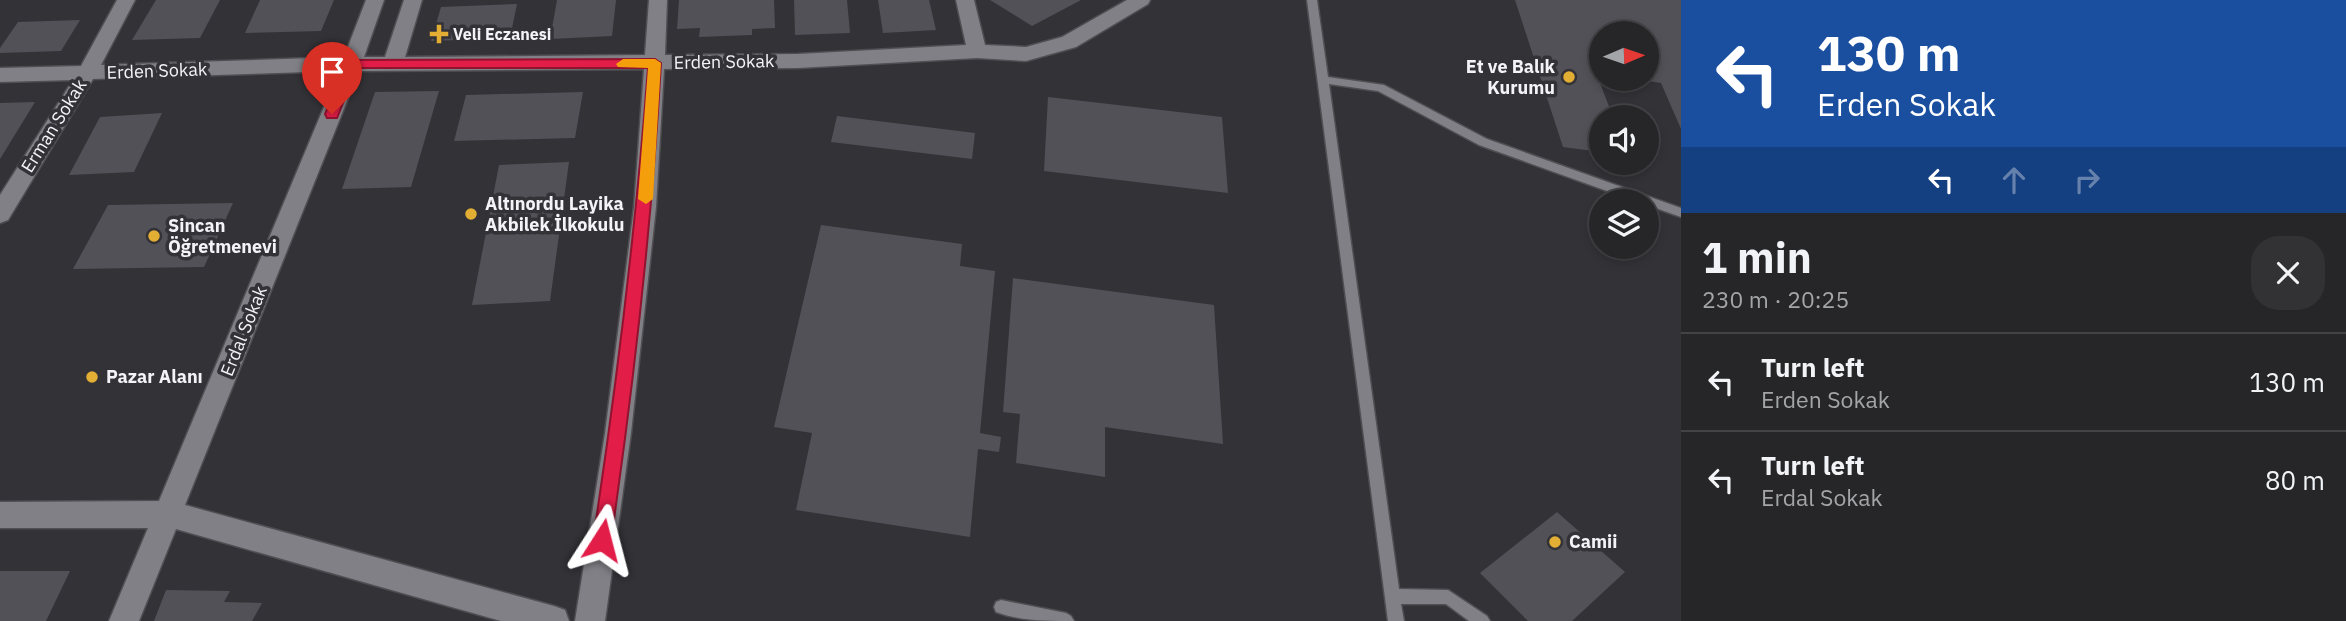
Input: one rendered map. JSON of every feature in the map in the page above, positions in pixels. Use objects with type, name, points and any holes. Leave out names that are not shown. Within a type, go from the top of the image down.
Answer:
[{"type":"street","name":"Erman Sokak","points":[[0,215],[87,73],[126,0]]},
{"type":"street","name":"Erdal Sokak","points":[[124,621],[352,64],[375,0]]},
{"type":"street","points":[[393,64],[413,0]]},
{"type":"street","points":[[590,621],[618,433],[644,220],[658,0]]},
{"type":"street","points":[[965,0],[977,51]]},
{"type":"street","name":"Erden Sokak","points":[[0,75],[352,64],[798,61],[977,51],[1026,54],[1069,42],[1141,0]]},
{"type":"street","points":[[0,515],[169,514],[554,621]]},
{"type":"lane","points":[[1312,0],[1396,621]]},
{"type":"lane","points":[[1322,80],[1380,88],[1483,142],[1614,189]]},
{"type":"lane","points":[[1659,205],[1681,213]]},
{"type":"lane","points":[[1392,596],[1448,597],[1482,621]]},
{"type":"lane","points":[[1001,607],[1066,621]]},
{"type":"building","points":[[156,0],[220,0],[200,38],[132,40]]},
{"type":"building","points":[[260,0],[334,0],[321,31],[245,33]]},
{"type":"building","points":[[557,0],[616,0],[612,36],[550,39]]},
{"type":"building","points":[[679,0],[774,0],[775,28],[752,29],[752,35],[699,37],[700,28],[677,29]]},
{"type":"building","points":[[794,0],[847,0],[850,33],[795,35]]},
{"type":"building","points":[[878,0],[929,0],[936,30],[883,33]]},
{"type":"building","points":[[990,0],[1081,0],[1032,26]]},
{"type":"building","name":"Et ve Balık Kurumu","points":[[1515,0],[1681,0],[1681,129],[1659,83],[1659,21],[1589,21],[1589,91],[1603,91],[1608,105],[1589,105],[1589,150],[1563,147]]},
{"type":"building","points":[[517,4],[510,38],[431,41],[441,7]]},
{"type":"building","points":[[80,20],[61,51],[0,53],[0,48],[18,22]]},
{"type":"building","points":[[439,91],[411,187],[342,189],[375,92]]},
{"type":"building","points":[[583,92],[575,138],[454,141],[466,95]]},
{"type":"building","points":[[1048,97],[1222,117],[1228,193],[1044,171]]},
{"type":"building","points":[[35,102],[0,159],[0,103]]},
{"type":"building","points":[[162,113],[134,172],[69,175],[100,117]]},
{"type":"building","points":[[837,116],[975,133],[972,159],[831,142]]},
{"type":"building","points":[[569,162],[550,301],[472,305],[499,165]]},
{"type":"building","name":"Sincan Öğretmenevi","points":[[233,203],[204,267],[73,269],[108,205]]},
{"type":"building","points":[[821,225],[962,244],[960,266],[995,271],[980,433],[1001,437],[999,452],[978,449],[970,537],[796,510],[812,433],[774,427]]},
{"type":"building","points":[[1013,278],[1214,305],[1223,444],[1105,427],[1105,477],[1016,463],[1020,414],[1003,412]]},
{"type":"building","name":"Camii","points":[[1557,512],[1625,572],[1572,621],[1528,621],[1480,573]]},
{"type":"building","points":[[0,571],[70,571],[46,621],[0,621]]},
{"type":"building","points":[[166,590],[230,591],[224,602],[262,603],[252,621],[154,621]]},
{"type":"slow traffic","points":[[623,64],[655,63],[646,199]]},
{"type":"place","name":"Veli Eczanesi","points":[[439,34]]},
{"type":"place","name":"Et ve Balık Kurumu","points":[[1569,77]]},
{"type":"place","name":"Altınordu Layika Akbilek İlkokulu","points":[[471,214]]},
{"type":"place","name":"Sincan Öğretmenevi","points":[[154,236]]},
{"type":"place","name":"Pazar Alanı","points":[[92,377]]},
{"type":"place","name":"Camii","points":[[1555,542]]},
{"type":"route","points":[[332,114],[352,64],[655,63],[645,206],[618,433],[602,540]]}]
